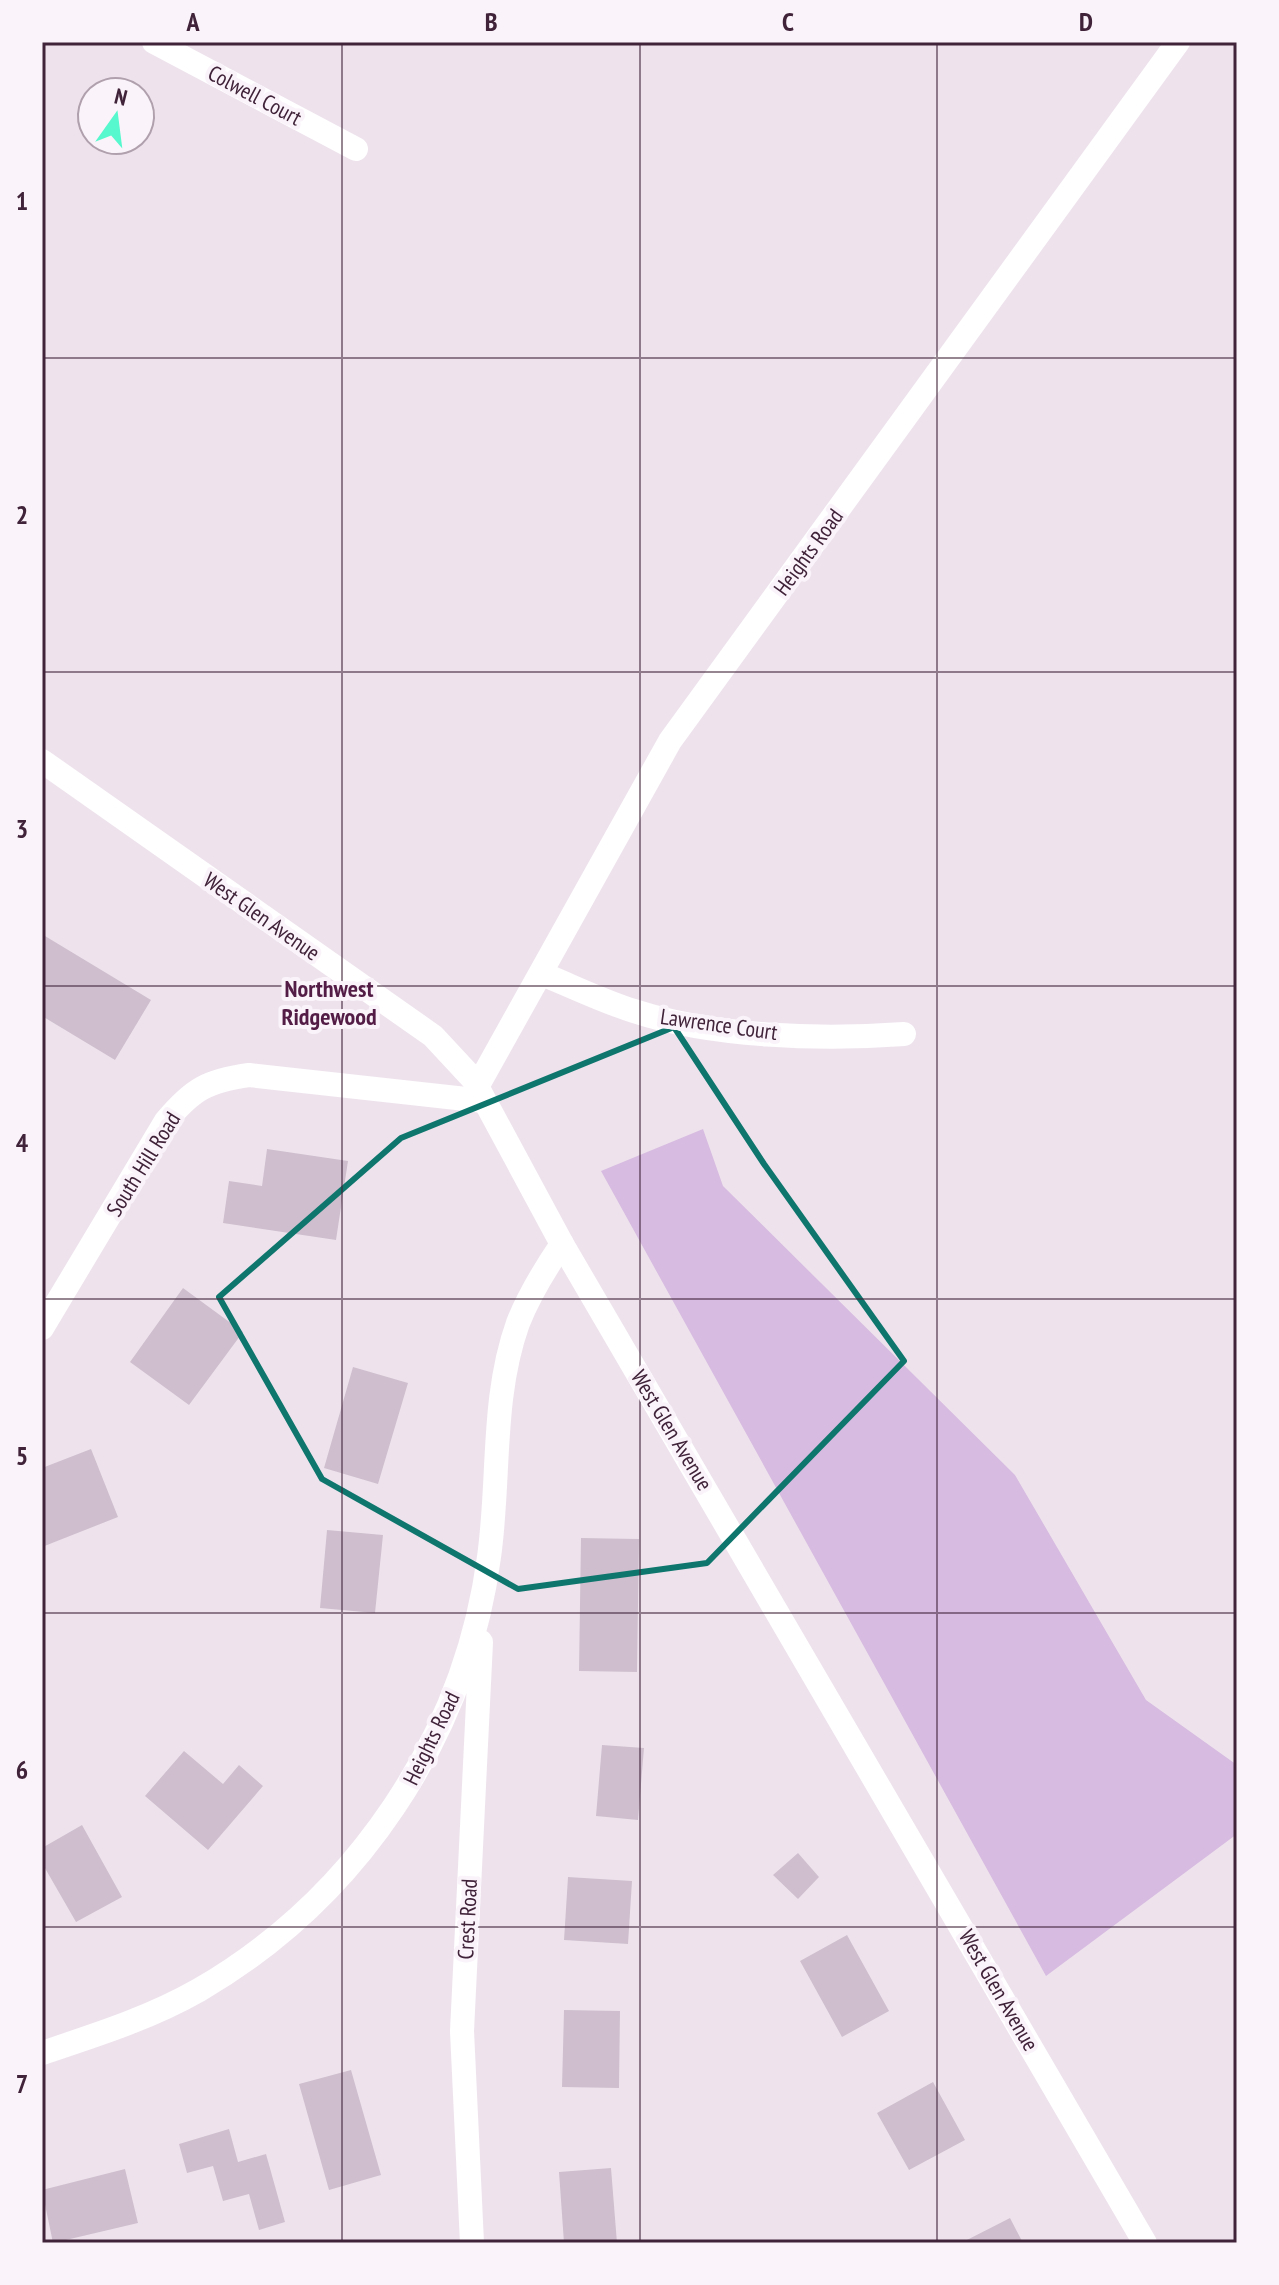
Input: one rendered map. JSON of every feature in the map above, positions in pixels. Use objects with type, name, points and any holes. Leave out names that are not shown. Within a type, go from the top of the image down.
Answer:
[{"type":"street","name":"Colwell Court","points":[[154,42],[356,149]]},
{"type":"street","name":"Heights Road","points":[[481,1094],[542,974],[670,741],[1178,42]]},
{"type":"street","name":"West Glen Avenue","points":[[42,761],[433,1036],[446,1047],[481,1094],[562,1244],[776,1605],[1145,2243]]},
{"type":"street","name":"Lawrence Court","points":[[542,974],[635,1012],[701,1026],[784,1034],[904,1034]]},
{"type":"street","name":"South Hill Road","points":[[42,1328],[166,1121],[187,1096],[214,1080],[249,1075],[481,1094]]},
{"type":"street","name":"Heights Road","points":[[42,2053],[134,2022],[198,1990],[259,1951],[313,1904],[362,1852],[404,1794],[438,1731],[465,1664],[483,1595],[502,1385],[518,1324],[539,1279],[562,1244]]},
{"type":"street","name":"Crest Road","points":[[472,2243],[462,2031],[483,1595]]},
{"type":"highlighted area","points":[[674,1027],[764,1164],[904,1361],[707,1563],[518,1589],[322,1479],[219,1297],[401,1138]]},
{"type":"shaded area","points":[[703,1129],[723,1186],[1015,1475],[1146,1700],[1237,1765],[1237,1834],[1046,1976],[601,1171]]},
{"type":"building","points":[[45,936],[151,1000],[115,1060],[42,1016]]},
{"type":"building","points":[[267,1149],[348,1161],[336,1240],[223,1223],[229,1181],[262,1186]]},
{"type":"building","points":[[183,1288],[243,1332],[189,1405],[130,1362]]},
{"type":"building","points":[[353,1367],[408,1383],[378,1484],[324,1468]]},
{"type":"building","points":[[91,1449],[118,1517],[42,1547],[42,1468]]},
{"type":"building","points":[[327,1530],[383,1535],[375,1613],[320,1608]]},
{"type":"building","points":[[581,1538],[639,1539],[637,1672],[579,1671]]},
{"type":"building","points":[[602,1745],[644,1748],[638,1820],[596,1816]]},
{"type":"building","points":[[184,1751],[223,1784],[239,1765],[263,1786],[208,1850],[145,1796]]},
{"type":"building","points":[[82,1825],[122,1897],[76,1922],[42,1863],[42,1848]]},
{"type":"building","points":[[798,1853],[819,1877],[798,1899],[773,1875]]},
{"type":"building","points":[[568,1877],[632,1881],[628,1944],[564,1940]]},
{"type":"building","points":[[847,1935],[889,2011],[842,2037],[800,1961]]},
{"type":"building","points":[[564,2010],[620,2011],[619,2088],[562,2087]]},
{"type":"building","points":[[351,2070],[381,2175],[329,2190],[299,2084]]},
{"type":"building","points":[[933,2082],[965,2140],[909,2170],[877,2113]]},
{"type":"building","points":[[229,2129],[238,2162],[266,2154],[285,2222],[259,2230],[249,2194],[223,2201],[213,2166],[187,2173],[179,2144]]},
{"type":"building","points":[[611,2168],[617,2243],[564,2243],[559,2172]]},
{"type":"building","points":[[125,2169],[138,2223],[53,2243],[42,2190]]},
{"type":"building","points":[[1010,2218],[1023,2243],[961,2243]]},
{"type":"district","name":"Northwest Ridgewood","points":[[329,1003]]}]
